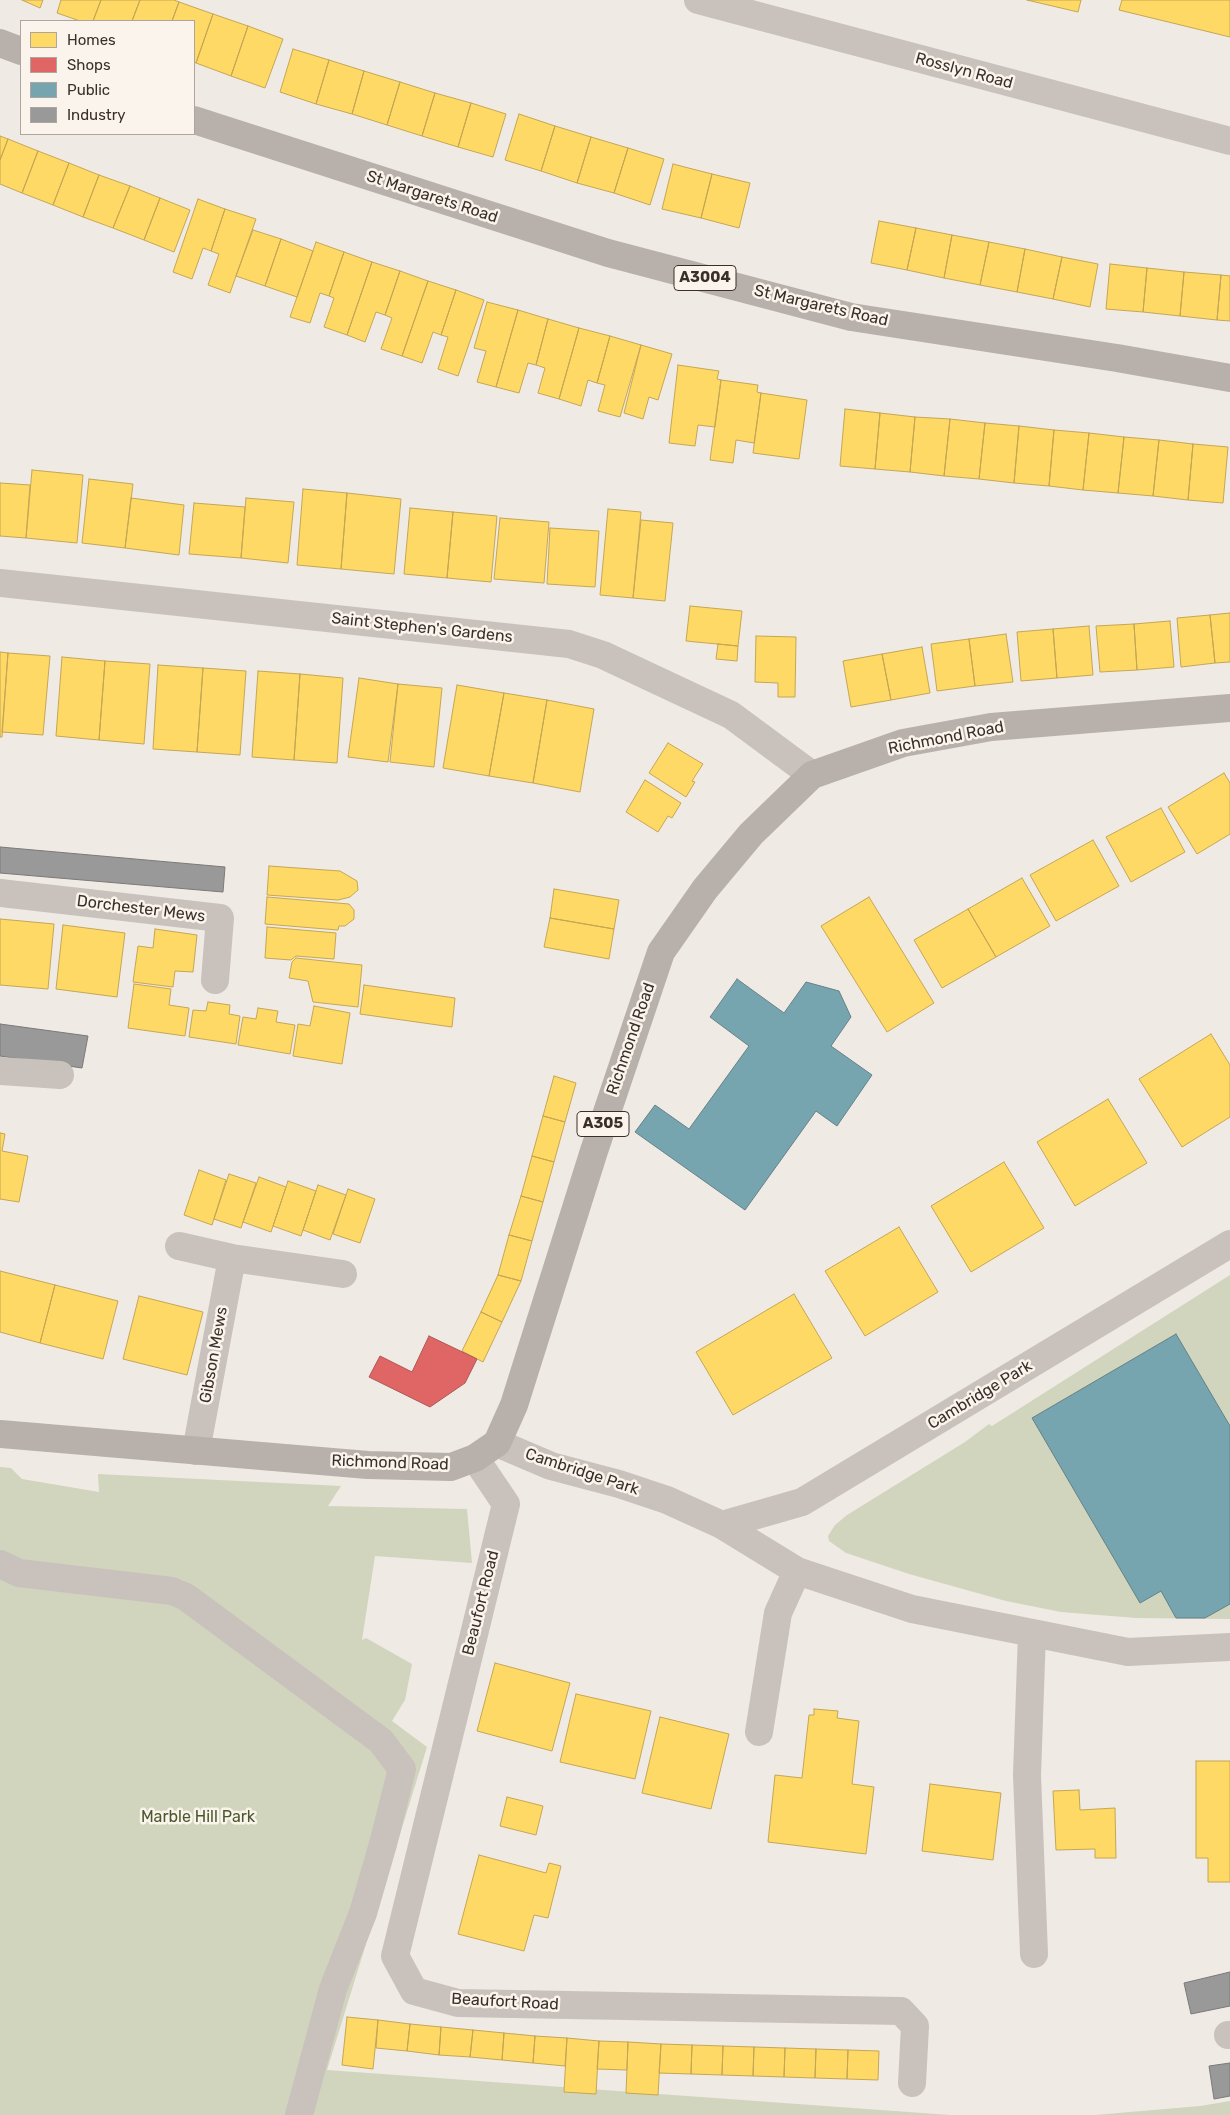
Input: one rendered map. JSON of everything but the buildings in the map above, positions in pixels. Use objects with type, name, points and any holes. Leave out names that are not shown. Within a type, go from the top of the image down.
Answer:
[{"type":"main road","points":[[0,43],[20,51]]},
{"type":"main road","name":"St Margarets Road","points":[[195,120],[608,253],[851,317],[1117,358],[1230,378]]},
{"type":"main road","name":"Richmond Road","points":[[0,1434],[368,1465],[451,1467],[475,1458],[497,1443],[514,1405],[594,1151],[661,952],[705,889],[751,834],[812,775],[904,743],[991,727],[1230,708]]},
{"type":"street","name":"Rosslyn Road","points":[[699,0],[1230,141]]},
{"type":"street","name":"Saint Stephen's Gardens","points":[[0,583],[569,644],[603,655],[731,715],[812,775]]},
{"type":"street","name":"Dorchester Mews","points":[[0,893],[220,918],[215,980]]},
{"type":"street","points":[[0,1071],[60,1075]]},
{"type":"street","name":"Cambridge Park","points":[[722,1525],[802,1502],[1230,1244]]},
{"type":"street","points":[[179,1246],[232,1258],[343,1274]]},
{"type":"street","name":"Gibson Mews","points":[[196,1451],[232,1258]]},
{"type":"street","name":"Cambridge Park","points":[[497,1443],[551,1466],[618,1484],[667,1500],[722,1525],[797,1571],[912,1609],[1128,1652],[1230,1647]]},
{"type":"street","name":"Beaufort Road","points":[[475,1458],[506,1504],[395,1956],[414,1991],[458,2003],[901,2011],[915,2026],[912,2083]]},
{"type":"street","points":[[0,1564],[19,1573],[172,1590],[186,1597],[381,1741],[402,1769],[365,1904],[333,1989],[299,2115]]},
{"type":"street","points":[[759,1732],[778,1613],[797,1571]]},
{"type":"street","points":[[1032,1633],[1027,1775],[1034,1954]]},
{"type":"green space","points":[[1230,1275],[1230,1619],[1136,1618],[1061,1612],[1006,1601],[909,1574],[846,1553],[829,1541],[828,1536],[835,1525],[847,1515],[965,1442],[989,1424],[992,1426]]},
{"type":"green space","name":"Marble Hill Park","points":[[0,1467],[11,1468],[22,1479],[99,1492],[98,1474],[341,1486],[328,1506],[467,1509],[472,1563],[375,1556],[362,1640],[366,1638],[412,1664],[405,1700],[392,1721],[427,1747],[327,2070],[950,2115],[0,2115]]},
{"type":"green space","points":[[1230,2101],[1230,2115],[1095,2115],[1200,2106]]}]
